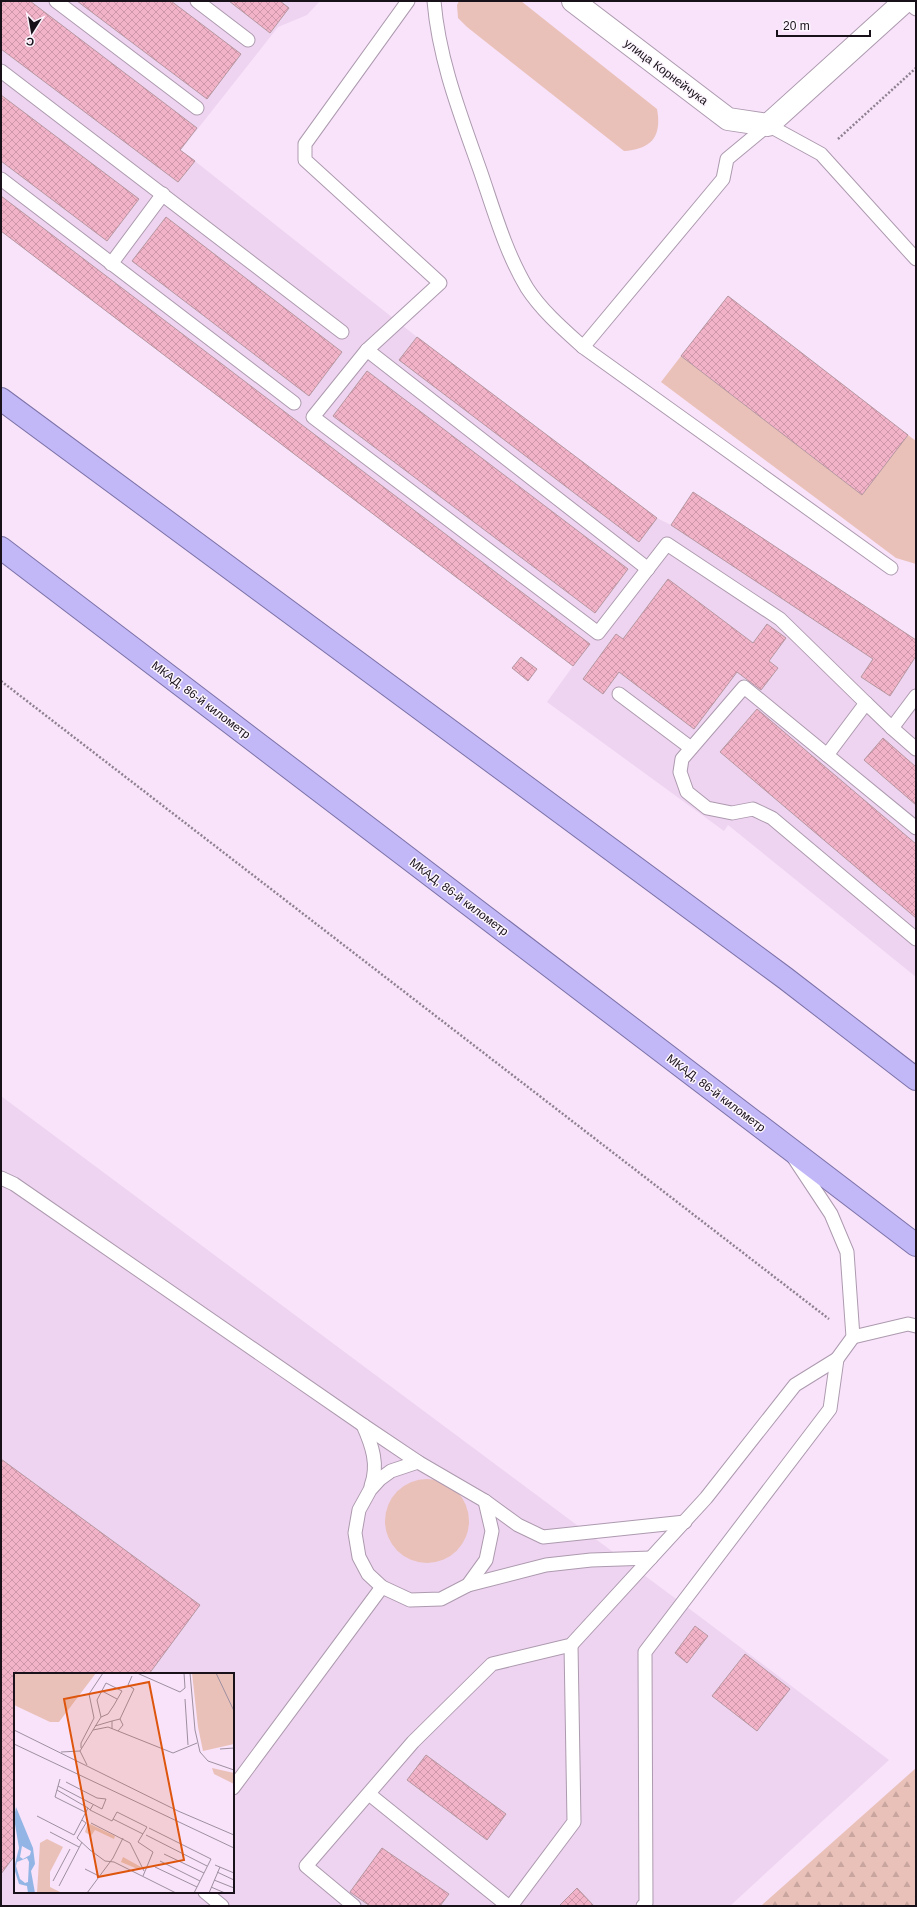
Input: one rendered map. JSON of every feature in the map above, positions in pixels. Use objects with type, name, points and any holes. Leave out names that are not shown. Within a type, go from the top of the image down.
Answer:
[{"type":"highway","points":[[1,399],[32,420],[785,978],[916,1079]]},
{"type":"highway","name":"МКАД, 86-й километр","points":[[1,548],[916,1245]]},
{"type":"street","name":"улица Корнейчука","points":[[573,1],[728,119],[768,125]]},
{"type":"street","points":[[768,125],[905,1]]},
{"type":"lane","points":[[56,1],[197,108]]},
{"type":"lane","points":[[197,1],[248,40]]},
{"type":"lane","points":[[408,1],[305,144],[305,160],[440,283],[367,350],[313,417],[598,633],[667,544],[780,619],[892,728],[916,749]]},
{"type":"lane","points":[[434,1],[437,28],[446,73],[490,200],[512,258],[527,288],[545,311],[583,347],[891,568]]},
{"type":"lane","points":[[905,1],[916,9]]},
{"type":"lane","points":[[1,71],[342,332]]},
{"type":"lane","points":[[583,347],[723,179],[727,159],[768,125],[821,154],[916,259]]},
{"type":"lane","points":[[1,179],[294,403]]},
{"type":"lane","points":[[111,264],[163,194]]},
{"type":"lane","points":[[367,350],[648,569]]},
{"type":"lane","points":[[916,828],[744,687],[682,759],[680,772],[687,792],[707,808],[732,813],[752,809],[772,818],[916,939]]},
{"type":"lane","points":[[619,694],[691,748]]},
{"type":"lane","points":[[892,728],[916,696]]},
{"type":"lane","points":[[827,755],[866,703]]},
{"type":"lane","points":[[354,1906],[306,1866],[413,1742],[492,1664],[571,1645],[706,1498],[795,1385],[837,1359],[852,1337],[847,1252],[831,1214],[785,1145]]},
{"type":"lane","points":[[1,1178],[14,1184],[418,1462],[485,1501],[518,1525],[543,1537],[685,1522]]},
{"type":"lane","points":[[852,1337],[908,1324],[916,1326]]},
{"type":"lane","points":[[643,1906],[646,1903],[645,1652],[830,1409],[837,1359]]},
{"type":"lane","points":[[363,1425],[371,1442],[375,1461],[375,1475],[370,1490],[359,1510],[355,1533],[359,1557],[368,1574],[382,1587],[410,1600],[440,1599],[468,1585],[546,1565],[591,1560],[651,1558]]},
{"type":"lane","points":[[370,1490],[380,1479],[392,1471],[418,1462]]},
{"type":"lane","points":[[468,1585],[486,1560],[492,1531],[485,1501]]},
{"type":"lane","points":[[234,1787],[382,1587]]},
{"type":"lane","points":[[511,1906],[574,1822],[571,1645]]},
{"type":"lane","points":[[369,1794],[508,1906]]},
{"type":"lane","points":[[206,1893],[222,1906]]},
{"type":"path","points":[[821,154],[916,68]]},
{"type":"path","points":[[1,681],[852,1337]]},
{"type":"shaded area","points":[[1,1],[320,1],[307,15],[278,27],[181,150],[417,337],[657,518],[671,525],[693,492],[916,640],[916,977],[728,825],[724,831],[547,702],[573,666],[1,231]]},
{"type":"shaded area","points":[[1,1096],[707,1622],[889,1760],[730,1906],[1,1906]]},
{"type":"green space","points":[[459,1],[521,1],[657,109],[658,127],[653,139],[642,147],[624,151],[467,27],[458,18],[457,5]]},
{"type":"green space","points":[[681,356],[862,495],[908,435],[916,441],[916,564],[896,558],[661,382]]},
{"type":"green space","points":[[419,1479],[435,1479],[451,1486],[462,1497],[469,1513],[469,1529],[466,1537],[457,1551],[451,1556],[435,1563],[419,1563],[403,1556],[392,1545],[385,1529],[385,1513],[392,1497],[403,1486]]},
{"type":"green space","points":[[916,1768],[916,1906],[761,1906]]},
{"type":"building","points":[[1,1],[30,1],[197,128],[180,150],[195,161],[178,182],[1,49]]},
{"type":"building","points":[[77,1],[171,1],[241,54],[207,99]]},
{"type":"building","points":[[229,1],[280,1],[289,8],[270,33]]},
{"type":"building","points":[[1,95],[139,199],[107,241],[1,161]]},
{"type":"building","points":[[1,196],[590,644],[573,666],[1,231]]},
{"type":"building","points":[[166,217],[342,352],[309,396],[132,261]]},
{"type":"building","points":[[728,296],[908,435],[862,495],[681,356]]},
{"type":"building","points":[[417,337],[657,518],[639,542],[399,360]]},
{"type":"building","points":[[367,371],[628,569],[595,613],[333,416]]},
{"type":"building","points":[[693,492],[916,640],[916,656],[890,696],[861,677],[873,659],[671,525]]},
{"type":"building","points":[[668,579],[753,643],[767,624],[786,638],[769,661],[778,668],[761,690],[737,672],[694,729],[619,672],[603,694],[583,679],[616,634],[623,639]]},
{"type":"building","points":[[521,657],[537,669],[528,681],[512,668]]},
{"type":"building","points":[[757,709],[916,844],[916,918],[720,752]]},
{"type":"building","points":[[883,738],[916,767],[916,805],[864,760]]},
{"type":"building","points":[[1,1459],[200,1605],[150,1673],[14,1673],[14,1856],[1,1874]]},
{"type":"building","points":[[695,1626],[708,1636],[687,1663],[675,1653]]},
{"type":"building","points":[[745,1654],[790,1689],[757,1731],[712,1696]]},
{"type":"building","points":[[426,1755],[506,1814],[487,1840],[407,1780]]},
{"type":"building","points":[[382,1848],[449,1894],[440,1906],[370,1906],[350,1892]]},
{"type":"building","points":[[577,1888],[594,1906],[559,1906]]}]
